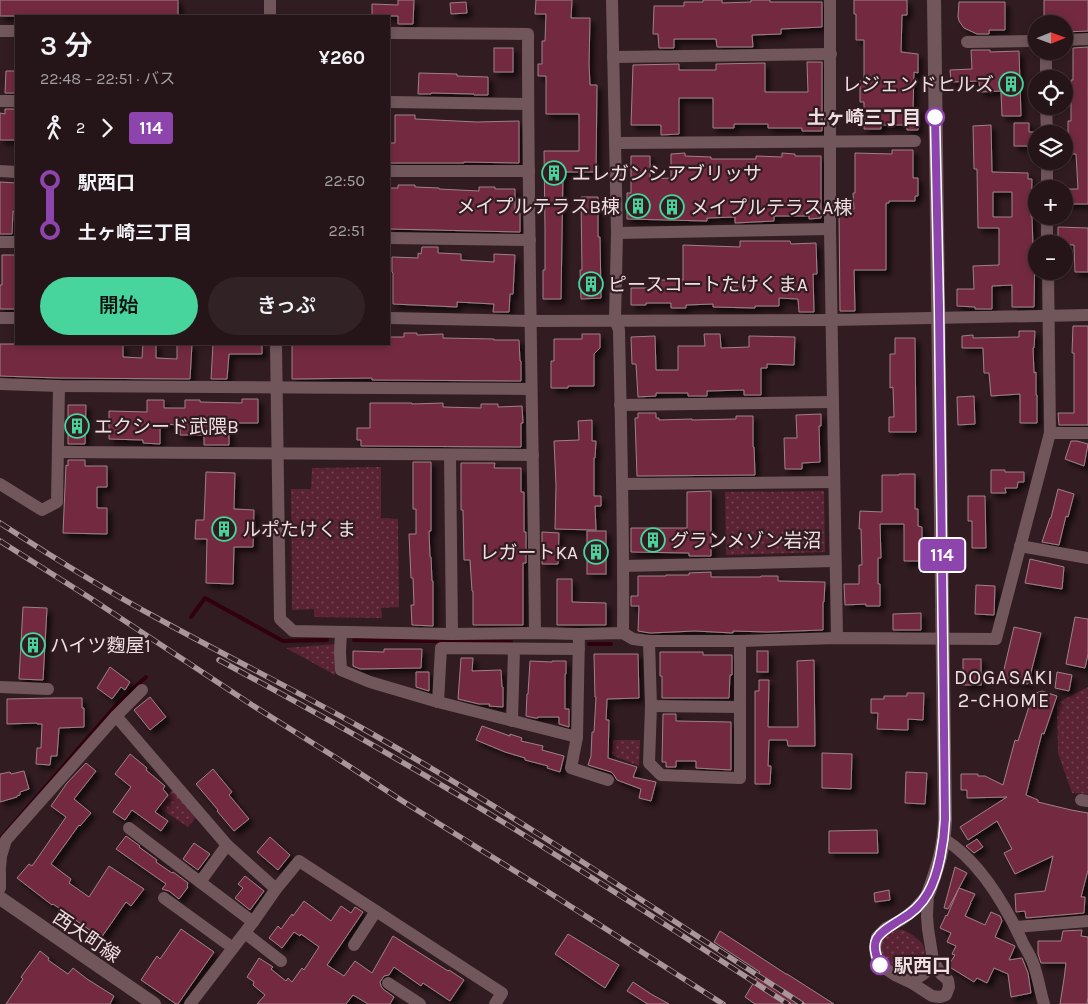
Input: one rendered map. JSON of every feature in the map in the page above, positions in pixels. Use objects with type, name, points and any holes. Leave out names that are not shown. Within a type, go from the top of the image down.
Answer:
[{"type":"street","points":[[270,0],[270,15]]},
{"type":"street","points":[[612,0],[617,233],[616,320],[619,330],[622,484],[623,633]]},
{"type":"street","points":[[830,0],[829,143],[837,638]]},
{"type":"street","points":[[928,894],[914,910],[886,928],[877,937],[875,948],[880,965],[932,996],[940,997],[946,994],[949,987],[948,980],[941,974],[934,960],[927,916],[928,894],[944,839],[945,819],[934,0]]},
{"type":"street","points":[[0,31],[15,31]]},
{"type":"street","points":[[390,33],[528,34],[535,632]]},
{"type":"street","points":[[1073,40],[1088,39]]},
{"type":"street","points":[[967,42],[1028,41]]},
{"type":"street","points":[[613,56],[830,54]]},
{"type":"street","points":[[0,101],[15,100]]},
{"type":"street","points":[[390,102],[528,104]]},
{"type":"street","points":[[615,143],[915,142]]},
{"type":"street","points":[[390,170],[530,171]]},
{"type":"street","points":[[0,171],[15,172]]},
{"type":"street","points":[[617,233],[830,229]]},
{"type":"street","points":[[390,238],[530,240]]},
{"type":"street","points":[[0,242],[15,242]]},
{"type":"street","points":[[276,345],[280,619],[293,631],[452,634],[535,632],[623,633],[633,639],[649,641],[837,638],[996,639],[1050,433],[1048,280]]},
{"type":"street","points":[[390,318],[530,321],[832,320],[1088,315]]},
{"type":"street","points":[[0,318],[15,318]]},
{"type":"street","points":[[0,384],[531,389]]},
{"type":"street","points":[[0,484],[42,510],[57,502],[59,386]]},
{"type":"street","points":[[620,405],[833,402]]},
{"type":"street","points":[[1050,433],[1088,433]]},
{"type":"street","points":[[58,452],[533,455]]},
{"type":"street","points":[[450,455],[452,634]]},
{"type":"street","points":[[622,484],[834,482]]},
{"type":"street","points":[[1020,546],[1088,558]]},
{"type":"street","points":[[623,566],[835,561]]},
{"type":"street","points":[[341,632],[341,670],[370,682],[438,702],[577,737]]},
{"type":"street","points":[[579,634],[577,737],[571,768],[608,780]]},
{"type":"street","points":[[649,641],[651,706],[649,763],[661,775],[740,778],[740,641]]},
{"type":"street","points":[[438,702],[440,648],[578,649]]},
{"type":"street","points":[[512,721],[514,649]]},
{"type":"street","points":[[0,687],[48,689]]},
{"type":"street","points":[[0,868],[0,856],[6,840],[116,716],[142,690]]},
{"type":"street","points":[[651,706],[740,707]]},
{"type":"street","points":[[116,716],[227,845],[276,889]]},
{"type":"street","points":[[129,828],[253,922]]},
{"type":"street","points":[[944,839],[977,868],[998,897],[1016,927],[1033,962],[1044,1004]]},
{"type":"street","points":[[200,882],[227,845]]},
{"type":"street","points":[[190,1004],[299,861],[502,993],[495,1004]]},
{"type":"street","points":[[0,872],[0,888]]},
{"type":"street","name":"西大町線","points":[[0,898],[154,1004]]},
{"type":"street","points":[[164,898],[233,948]]},
{"type":"street","points":[[354,946],[376,911]]},
{"type":"street","points":[[1016,927],[1088,921]]},
{"type":"street","points":[[245,933],[281,961]]},
{"type":"street","points":[[906,980],[918,979],[928,970],[934,960]]},
{"type":"street","points":[[388,983],[420,1004]]},
{"type":"shaded area","points":[[381,467],[381,518],[398,519],[399,607],[381,608],[382,618],[314,617],[314,609],[292,610],[291,489],[311,489],[312,468]]},
{"type":"shaded area","points":[[824,491],[825,552],[726,555],[725,492]]},
{"type":"shaded area","points":[[335,644],[335,675],[286,648]]},
{"type":"shaded area","points":[[1088,687],[1088,794],[1072,793],[1058,753],[1057,703]]},
{"type":"shaded area","points":[[613,740],[640,740],[639,766],[612,755]]},
{"type":"shaded area","points":[[174,787],[197,816],[188,827],[160,808]]},
{"type":"shaded area","points":[[892,929],[904,930],[922,943],[925,950],[924,960],[912,972],[899,970],[884,962],[880,955],[882,938]]},
{"type":"building","points":[[0,0],[178,0],[178,15],[0,16]]},
{"type":"building","points":[[398,0],[414,0],[413,24],[398,24],[398,16],[372,15],[372,4],[398,5]]},
{"type":"building","points":[[536,0],[572,0],[571,18],[590,18],[590,85],[597,85],[596,172],[563,172],[561,299],[543,299],[543,270],[545,270],[544,151],[579,151],[579,114],[546,114],[546,76],[538,76],[538,64],[542,64],[542,41],[545,41],[546,14],[535,14]]},
{"type":"building","points":[[703,0],[722,0],[722,3],[751,2],[751,0],[822,2],[822,27],[781,29],[781,34],[752,35],[753,47],[717,47],[716,39],[674,39],[674,48],[659,48],[658,34],[653,34],[654,6],[684,6],[684,2],[703,2]]},
{"type":"building","points":[[854,0],[907,0],[907,15],[902,15],[901,52],[918,54],[918,73],[914,72],[913,108],[918,108],[918,130],[907,130],[907,125],[881,125],[881,129],[864,129],[864,102],[860,102],[860,81],[864,81],[864,40],[856,40]]},
{"type":"building","points":[[1044,0],[1088,0],[1088,31],[1073,32],[1073,15],[1044,15]]},
{"type":"building","points":[[466,2],[467,13],[451,14],[450,3]]},
{"type":"building","points":[[959,2],[1005,2],[1005,30],[989,30],[989,34],[977,34],[964,28],[958,17]]},
{"type":"building","points":[[1088,47],[1088,204],[1073,204],[1073,189],[1078,189],[1076,154],[1073,154],[1073,125],[1068,125],[1068,121],[1071,121],[1071,115],[1073,115],[1073,48]]},
{"type":"building","points":[[494,48],[513,48],[513,72],[494,72]]},
{"type":"building","points":[[971,50],[990,50],[990,52],[1019,51],[1021,116],[1002,116],[1001,91],[980,92],[979,81],[951,82],[950,70],[972,69]]},
{"type":"building","points":[[807,62],[822,62],[822,131],[802,131],[802,128],[768,128],[768,124],[734,124],[734,128],[713,128],[713,98],[679,98],[679,134],[661,135],[661,125],[631,125],[633,65],[679,64],[679,70],[716,70],[716,64],[765,63],[765,92],[808,92]]},
{"type":"building","points":[[6,71],[15,71],[15,93],[5,93]]},
{"type":"building","points":[[419,73],[488,77],[488,95],[418,94]]},
{"type":"building","points":[[5,109],[15,109],[15,140],[0,140],[0,113],[5,114]]},
{"type":"building","points":[[395,115],[415,115],[415,119],[477,122],[519,121],[519,163],[390,163],[390,143],[395,143]]},
{"type":"building","points":[[1014,123],[1029,123],[1028,146],[1014,146]]},
{"type":"building","points":[[991,125],[992,172],[1028,173],[1028,179],[1032,179],[1028,180],[1028,225],[1032,225],[1033,235],[1028,235],[1028,280],[1034,280],[1034,307],[1012,307],[1012,285],[992,286],[992,309],[957,306],[957,289],[974,289],[973,266],[999,265],[999,228],[978,228],[977,169],[974,169],[973,126]],"holes":[[[993,192],[1012,192],[1012,217],[993,217]]]},
{"type":"building","points":[[892,150],[913,150],[913,178],[918,178],[918,196],[915,196],[915,201],[889,201],[889,203],[886,203],[886,270],[854,270],[855,311],[840,311],[839,209],[854,209],[855,153],[892,154]]},
{"type":"building","points":[[685,153],[685,156],[711,157],[711,159],[756,159],[756,156],[782,157],[782,153],[795,154],[795,156],[821,156],[821,218],[809,219],[809,216],[774,216],[774,221],[735,223],[735,217],[707,218],[707,221],[627,219],[627,193],[631,193],[631,156],[650,156],[650,179],[671,178],[671,154]]},
{"type":"building","points":[[0,182],[15,183],[15,212],[13,211],[12,234],[0,234]]},
{"type":"building","points":[[398,185],[415,185],[415,187],[479,191],[479,187],[515,189],[515,213],[520,213],[520,232],[390,229],[390,188],[398,188]]},
{"type":"building","points":[[581,197],[598,197],[601,298],[581,299]]},
{"type":"building","points":[[1058,227],[1088,228],[1088,272],[1075,272],[1073,235],[1058,235]]},
{"type":"building","points":[[740,241],[790,241],[791,244],[816,243],[817,274],[813,274],[814,312],[799,312],[798,299],[779,298],[779,306],[755,306],[755,308],[713,307],[713,304],[686,305],[686,308],[671,308],[671,303],[631,305],[631,288],[653,288],[653,280],[683,280],[683,245],[740,247]]},
{"type":"building","points":[[422,247],[438,247],[438,253],[461,254],[461,260],[494,262],[494,254],[515,255],[513,294],[510,294],[509,312],[493,312],[494,304],[457,302],[457,307],[393,304],[392,257],[418,258],[418,253],[421,254]]},
{"type":"building","points":[[2,255],[15,255],[15,309],[0,309],[0,285],[2,285]]},
{"type":"building","points":[[1073,326],[1088,326],[1088,425],[1059,425],[1058,413],[1074,413]]},
{"type":"building","points":[[1019,331],[1035,331],[1033,348],[1034,373],[1036,372],[1037,423],[1020,423],[1020,394],[991,396],[989,373],[984,373],[983,348],[962,348],[962,336],[973,335],[973,338],[1019,337]]},
{"type":"building","points":[[404,333],[417,333],[417,335],[443,334],[443,338],[519,340],[521,381],[372,380],[372,378],[292,379],[292,345],[390,345],[390,337],[404,337]]},
{"type":"building","points":[[582,334],[600,334],[600,348],[594,354],[594,386],[551,388],[551,361],[554,361],[554,339],[582,339]]},
{"type":"building","points":[[704,334],[720,334],[721,348],[749,347],[749,336],[795,337],[794,365],[767,364],[767,368],[761,368],[761,395],[744,395],[744,390],[707,391],[707,396],[688,396],[688,393],[656,393],[656,396],[638,397],[636,364],[632,364],[631,337],[655,336],[656,370],[678,370],[678,346],[705,346]]},
{"type":"building","points":[[895,338],[915,338],[916,432],[889,432],[889,417],[894,417],[893,387],[890,388],[890,354],[895,354]]},
{"type":"building","points":[[0,344],[123,345],[123,357],[142,358],[143,345],[156,345],[156,358],[177,359],[177,345],[192,345],[190,379],[0,376]]},
{"type":"building","points":[[213,345],[262,345],[262,354],[229,354],[227,379],[211,379]]},
{"type":"building","points":[[974,396],[975,424],[958,425],[957,397]]},
{"type":"building","points":[[242,399],[258,399],[258,423],[229,423],[229,445],[204,445],[204,435],[180,435],[180,425],[160,424],[160,444],[143,443],[143,440],[109,439],[109,411],[147,412],[147,400],[164,400],[164,408],[185,408],[185,400],[242,403]]},
{"type":"building","points":[[370,403],[443,403],[443,407],[481,408],[481,404],[498,404],[498,407],[522,406],[521,447],[361,446],[361,440],[357,440],[357,428],[370,428]]},
{"type":"building","name":"エクシード武隈B","points":[[68,405],[86,405],[85,444],[68,444]]},
{"type":"building","points":[[638,413],[656,413],[656,418],[659,418],[659,420],[736,419],[736,416],[753,416],[755,475],[637,476],[635,418],[638,418]]},
{"type":"building","points":[[821,414],[821,426],[819,426],[820,462],[802,463],[802,469],[785,469],[784,438],[797,438],[796,415]]},
{"type":"building","points":[[592,420],[592,441],[596,441],[594,496],[601,496],[601,506],[595,506],[596,530],[555,529],[554,441],[579,440],[578,421]]},
{"type":"building","points":[[1071,441],[1088,444],[1084,466],[1065,459]]},
{"type":"building","points":[[68,460],[85,460],[85,466],[107,466],[107,487],[97,487],[97,508],[107,508],[107,534],[63,533],[66,465],[68,466]]},
{"type":"building","points":[[413,462],[431,462],[431,531],[429,531],[433,581],[433,626],[412,625],[411,605],[414,605],[409,534],[416,534],[416,509],[413,509]]},
{"type":"building","points":[[461,463],[495,463],[494,468],[521,468],[521,492],[524,492],[524,532],[526,532],[526,563],[523,563],[523,625],[473,625],[473,591],[470,560],[464,560]]},
{"type":"building","points":[[991,470],[1024,472],[1024,482],[1018,482],[1017,488],[1005,488],[1006,493],[991,493]]},
{"type":"building","name":"ルポたけくま","points":[[206,472],[235,473],[234,509],[254,510],[253,547],[234,547],[233,584],[206,583],[207,539],[195,539],[196,520],[204,520]]},
{"type":"building","points":[[915,474],[915,509],[918,509],[918,526],[922,527],[922,561],[904,561],[904,524],[880,524],[881,558],[878,558],[878,584],[880,584],[880,606],[866,606],[866,604],[845,605],[844,584],[859,584],[859,565],[862,565],[861,529],[859,529],[860,511],[882,512],[882,475]]},
{"type":"building","points":[[1058,489],[1074,494],[1059,545],[1042,542],[1051,518]]},
{"type":"building","points":[[711,491],[711,556],[689,556],[689,553],[631,552],[631,528],[687,528],[687,492]]},
{"type":"building","points":[[968,496],[985,496],[986,548],[972,548],[972,521],[968,521]]},
{"type":"building","name":"レガートKA","points":[[587,531],[606,531],[606,574],[587,574]]},
{"type":"building","points":[[542,532],[559,533],[558,564],[542,564]]},
{"type":"building","points":[[1030,559],[1064,567],[1062,589],[1025,583]]},
{"type":"building","points":[[711,572],[711,577],[778,576],[778,581],[825,582],[823,630],[733,631],[733,633],[695,631],[650,633],[638,631],[639,606],[631,606],[631,596],[638,596],[638,576],[689,575],[689,573]]},
{"type":"building","points":[[557,579],[572,579],[572,602],[606,603],[606,625],[557,625]]},
{"type":"building","points":[[976,585],[995,586],[994,615],[975,614]]},
{"type":"building","name":"ハイツ麴屋1","points":[[23,607],[47,608],[43,680],[19,679]]},
{"type":"building","points":[[921,613],[921,630],[893,630],[893,614]]},
{"type":"building","points":[[1075,617],[1088,619],[1088,654],[1085,668],[1066,664]]},
{"type":"building","points":[[1014,627],[1041,633],[1028,684],[1002,678]]},
{"type":"building","points":[[384,649],[422,649],[421,668],[360,669],[353,666],[353,651],[384,652]]},
{"type":"building","points":[[757,651],[768,651],[768,672],[757,672]]},
{"type":"building","points":[[660,652],[703,652],[703,655],[732,655],[729,698],[662,698]]},
{"type":"building","points":[[594,654],[638,654],[639,698],[607,699],[606,720],[609,720],[608,758],[637,767],[633,777],[656,782],[651,801],[639,798],[641,789],[617,780],[611,772],[588,765],[591,756],[592,732],[594,732],[596,697]]},
{"type":"building","points":[[461,658],[473,658],[472,671],[501,670],[503,707],[458,699]]},
{"type":"building","points":[[963,659],[981,659],[981,685],[963,685]]},
{"type":"building","points":[[814,660],[815,746],[788,746],[787,740],[769,740],[768,766],[771,766],[770,784],[755,784],[755,691],[759,691],[759,680],[769,680],[768,727],[798,727],[797,661]]},
{"type":"building","points":[[530,661],[566,661],[565,709],[569,709],[569,727],[559,724],[559,717],[535,718],[526,716]]},
{"type":"building","points":[[110,667],[130,682],[125,690],[121,687],[112,699],[97,688]]},
{"type":"building","points":[[416,672],[429,672],[429,691],[416,687]]},
{"type":"building","points":[[1057,672],[1072,675],[1069,691],[1055,688]]},
{"type":"building","points":[[1042,691],[1057,696],[1044,734],[1042,733],[1026,795],[1038,800],[1038,802],[1088,813],[1088,870],[1081,897],[1085,897],[1084,913],[1026,918],[1025,911],[1016,912],[1015,894],[1045,891],[1053,856],[1015,874],[1004,853],[1012,849],[997,821],[968,840],[960,827],[1007,797],[967,798],[967,790],[961,790],[961,774],[978,774],[978,776],[985,776],[1003,785],[1015,740],[1018,741],[1033,694]]},
{"type":"building","points":[[907,693],[924,693],[923,720],[908,719],[908,730],[877,729],[878,713],[871,713],[871,699],[884,699],[884,696],[907,696]]},
{"type":"building","points":[[150,697],[166,717],[150,730],[134,710]]},
{"type":"building","points":[[82,698],[84,727],[59,728],[57,756],[51,756],[50,765],[36,764],[37,748],[41,748],[42,724],[7,724],[7,699]]},
{"type":"building","points":[[663,714],[676,714],[676,721],[731,722],[731,770],[696,768],[696,761],[676,761],[676,767],[666,767],[666,762],[662,762]]},
{"type":"building","points":[[482,726],[510,736],[510,734],[522,738],[521,741],[543,746],[542,750],[564,756],[560,772],[476,740]]},
{"type":"building","points":[[822,753],[852,754],[851,789],[822,788]]},
{"type":"building","points":[[130,754],[165,786],[163,789],[168,795],[155,812],[168,821],[161,831],[132,810],[125,820],[113,812],[131,787],[115,774]]},
{"type":"building","points":[[86,763],[96,771],[74,799],[91,813],[79,825],[51,864],[71,879],[69,883],[89,897],[109,866],[144,889],[131,906],[126,902],[101,938],[52,905],[17,878],[29,864],[32,866],[66,817],[51,806],[67,783]]},
{"type":"building","points":[[213,769],[232,792],[229,795],[249,819],[234,831],[196,784]]},
{"type":"building","points":[[24,771],[29,789],[20,792],[20,795],[17,797],[0,802],[0,774]]},
{"type":"building","points":[[906,772],[927,773],[925,804],[905,803]]},
{"type":"building","points":[[877,830],[878,853],[829,853],[829,831]]},
{"type":"building","points":[[126,836],[157,860],[156,862],[188,883],[188,887],[179,899],[169,891],[162,889],[166,884],[116,849]]},
{"type":"building","points":[[270,837],[290,855],[278,870],[257,852]]},
{"type":"building","points":[[977,839],[983,847],[974,853],[966,846]]},
{"type":"building","points":[[194,843],[210,854],[198,870],[183,859]]},
{"type":"building","points":[[955,867],[967,873],[948,909],[944,908]]},
{"type":"building","points":[[245,876],[264,891],[250,910],[235,898],[243,888],[238,884]]},
{"type":"building","points":[[959,888],[975,894],[965,916],[985,925],[991,912],[1000,916],[1002,921],[995,937],[1015,946],[1009,960],[1022,958],[1028,973],[1031,993],[1011,997],[1008,974],[994,968],[987,983],[977,978],[974,982],[948,966],[955,955],[952,954],[956,946],[947,942],[951,933],[940,928]]},
{"type":"building","points":[[889,890],[890,900],[875,902],[874,893]]},
{"type":"building","points":[[304,901],[331,921],[341,906],[351,913],[355,907],[363,912],[327,965],[344,976],[355,961],[372,973],[393,936],[464,980],[450,1001],[423,983],[421,986],[394,967],[389,975],[384,976],[380,982],[383,989],[394,997],[390,1004],[368,1004],[353,995],[346,1004],[257,1004],[265,995],[247,977],[259,958],[273,967],[271,969],[286,981],[288,978],[292,982],[302,968],[304,970],[319,947],[301,934],[300,936],[294,932],[282,948],[269,938],[278,926],[281,929]]},
{"type":"building","points":[[181,929],[214,952],[178,1004],[176,1004],[141,980],[157,956],[160,959]]},
{"type":"building","points":[[1082,930],[1081,936],[1088,937],[1087,1004],[1060,1004],[1066,963],[1041,963],[1038,954],[1038,941],[1061,941],[1063,931]]},
{"type":"building","points":[[720,931],[834,1004],[755,1004],[745,997],[760,972],[714,942]]},
{"type":"building","points":[[568,934],[619,965],[605,988],[555,954]]},
{"type":"building","points":[[40,951],[49,958],[48,960],[68,974],[73,968],[114,996],[110,1004],[6,1004],[23,979],[21,977]]},
{"type":"building","points":[[633,982],[669,1004],[646,1003],[627,991]]},
{"type":"waterway","points":[[191,617],[205,598],[283,641],[327,640]]},
{"type":"waterway","points":[[354,640],[511,642]]},
{"type":"waterway","points":[[589,644],[611,644]]},
{"type":"waterway","points":[[2,837],[118,703],[146,677]]},
{"type":"railway","points":[[0,523],[117,596],[335,713],[416,759],[583,862],[802,1004]]},
{"type":"railway","points":[[0,541],[252,705],[723,1004]]},
{"type":"railway","points":[[219,660],[348,731],[476,805],[617,893],[788,1004]]},
{"type":"bus line","name":"114","points":[[880,965],[875,948],[877,937],[886,928],[914,910],[928,894],[944,839],[944,692],[935,117]]},
{"type":"place","name":"レジェンドヒルズ","points":[[1011,84]]},
{"type":"place","name":"土ヶ崎三丁目","points":[[935,117]]},
{"type":"place","name":"エレガンシアブリッサ","points":[[554,173]]},
{"type":"place","name":"メイプルテラスB棟","points":[[638,206]]},
{"type":"place","name":"メイプルテラスA棟","points":[[672,207]]},
{"type":"place","name":"ピースコートたけくまA","points":[[591,284]]},
{"type":"place","name":"エクシード武隈B","points":[[77,426]]},
{"type":"place","name":"ルポたけくま","points":[[224,529]]},
{"type":"place","name":"グランメゾン岩沼","points":[[653,540]]},
{"type":"place","name":"レガートKA","points":[[596,552]]},
{"type":"place","name":"ハイツ麴屋1","points":[[33,645]]},
{"type":"place","name":"駅西口","points":[[880,965]]},
{"type":"district","name":"DOGASAKI 2-CHOME","points":[[1004,688]]}]
